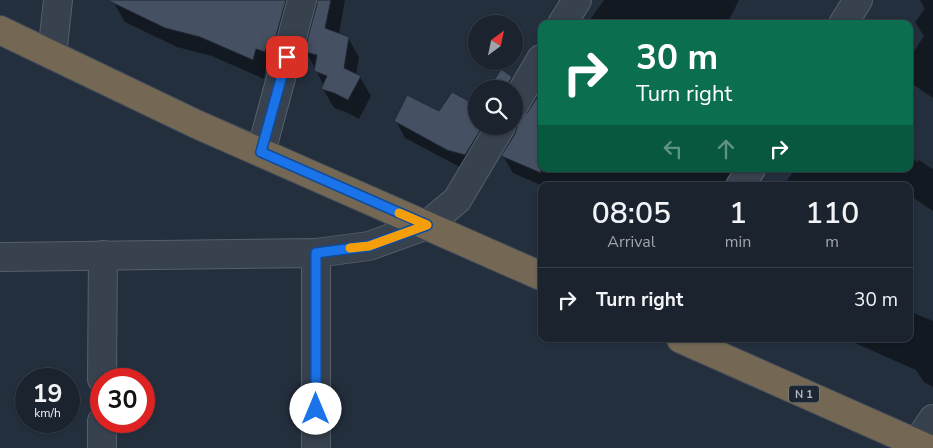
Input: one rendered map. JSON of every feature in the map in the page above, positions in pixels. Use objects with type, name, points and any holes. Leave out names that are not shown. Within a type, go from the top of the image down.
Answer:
[{"type":"highway","points":[[0,30],[196,124],[538,275]]},
{"type":"highway","name":"N 1","points":[[688,342],[922,446]]},
{"type":"street","points":[[52,55],[58,0]]},
{"type":"street","points":[[261,152],[302,0]]},
{"type":"street","points":[[564,20],[577,0]]},
{"type":"street","points":[[846,20],[858,0]]},
{"type":"street","points":[[523,90],[538,64]]},
{"type":"street","points":[[0,257],[316,253],[369,246],[427,225],[456,200],[496,135]]},
{"type":"street","points":[[316,253],[316,448]]},
{"type":"street","points":[[102,368],[103,255]]},
{"type":"street","points":[[922,446],[933,419]]},
{"type":"street","points":[[102,433],[102,448]]},
{"type":"building","points":[[107,0],[286,0],[274,43],[268,41],[265,52],[256,49],[253,60],[200,37],[165,28]]},
{"type":"building","points":[[317,0],[331,0],[325,28],[349,37],[344,68],[361,76],[348,100],[321,89],[327,76],[314,71],[317,55],[304,52]]},
{"type":"building","points":[[500,70],[512,77],[510,80],[494,80]]},
{"type":"building","points":[[452,92],[468,101],[468,135],[477,135],[465,155],[447,150],[394,121],[407,95],[439,111]]},
{"type":"building","points":[[538,96],[538,172],[501,156],[514,135],[523,135],[523,117]]},
{"type":"slow traffic","points":[[350,248],[369,246],[427,225],[399,213]]},
{"type":"route","points":[[287,57],[261,152],[427,225],[369,246],[316,253],[316,409]]}]
